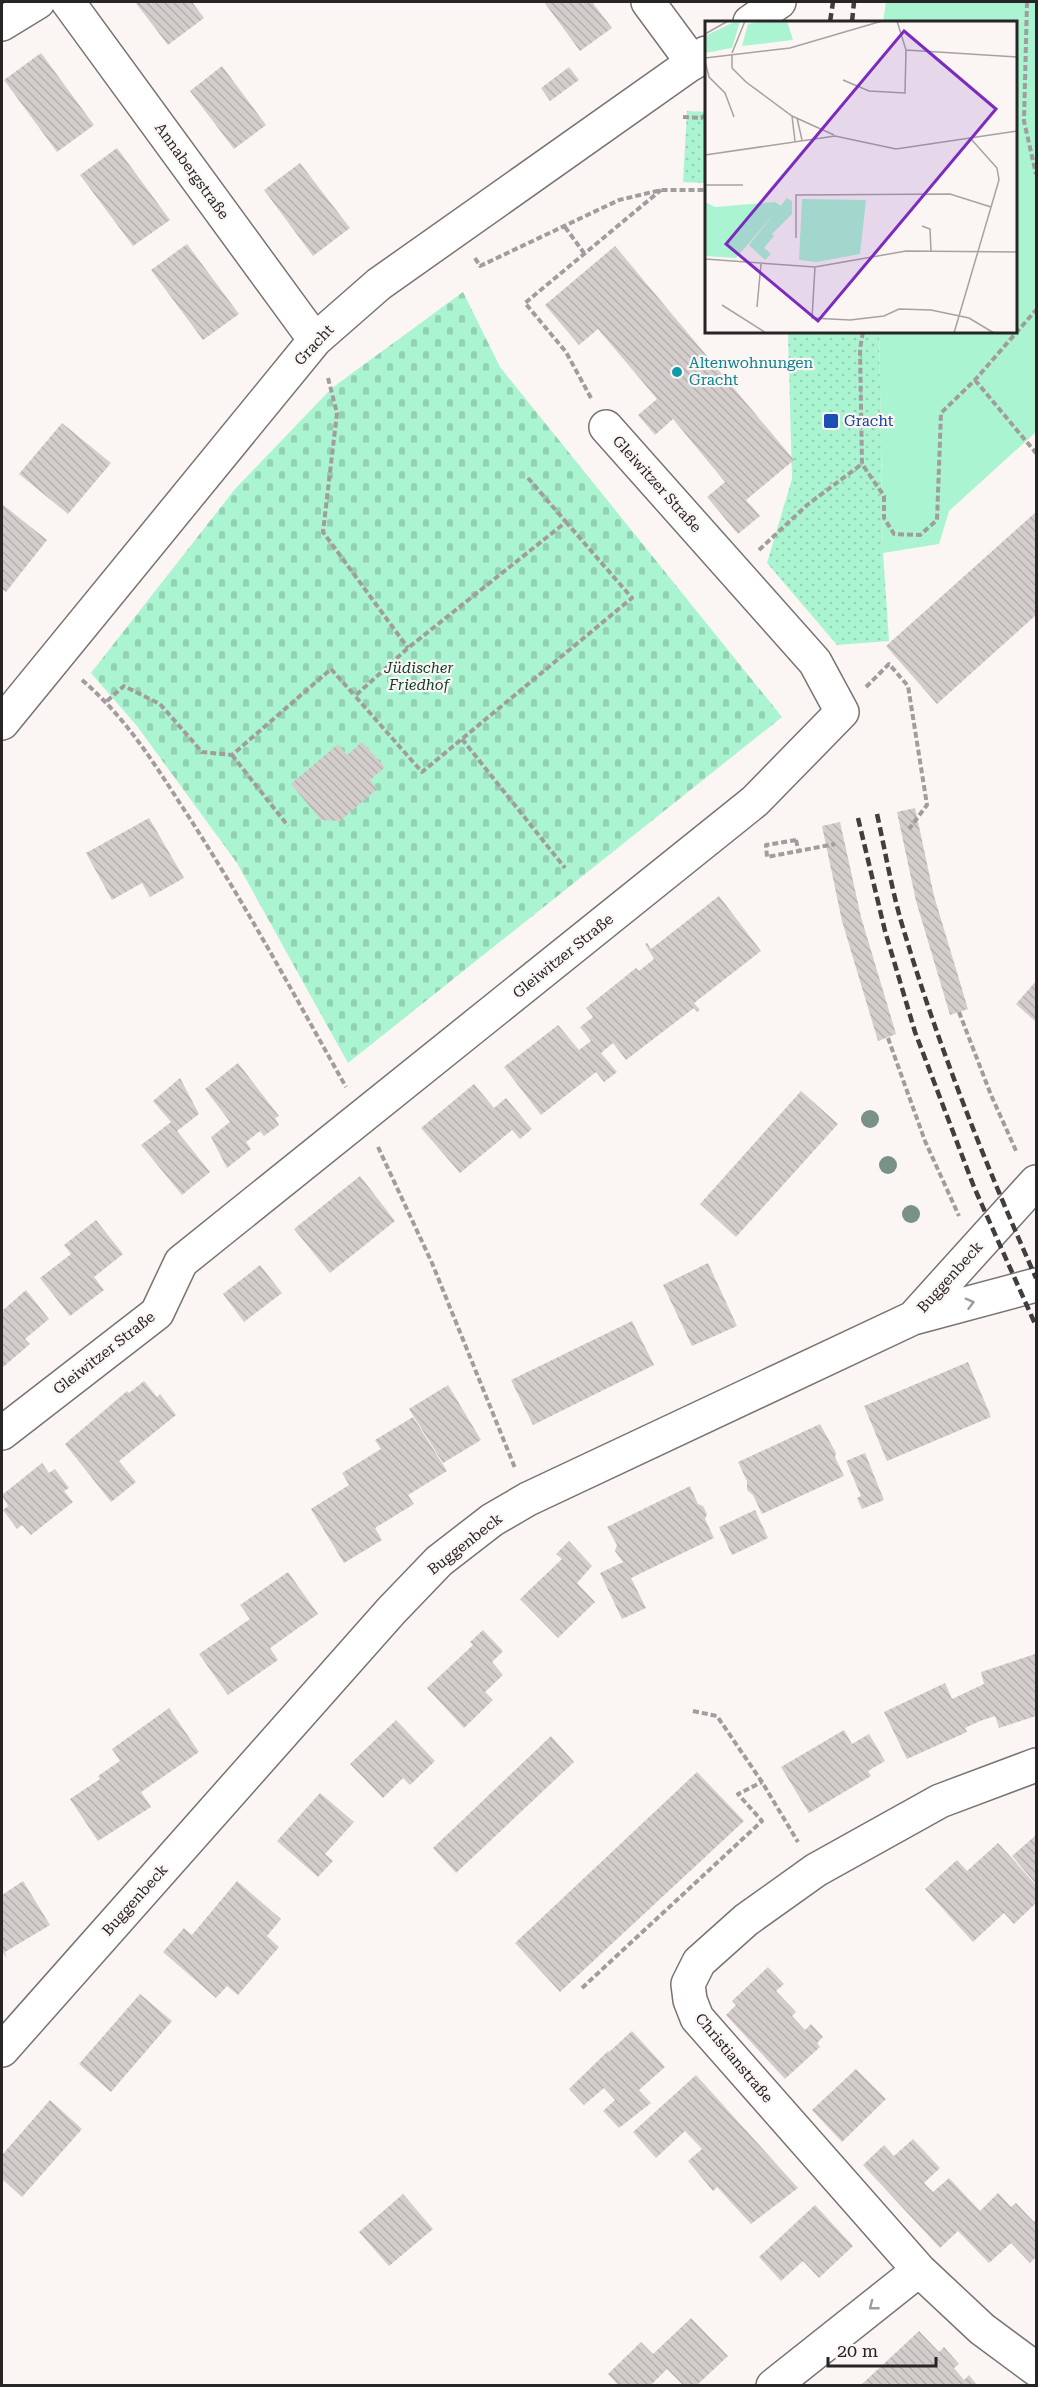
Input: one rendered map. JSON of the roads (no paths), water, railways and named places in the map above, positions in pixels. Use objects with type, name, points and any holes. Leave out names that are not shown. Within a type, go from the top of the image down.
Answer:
[{"type":"street","points":[[2,24],[38,2]]},
{"type":"street","name":"Annabergstraße","points":[[68,2],[320,354]]},
{"type":"street","points":[[648,2],[700,58]]},
{"type":"street","points":[[751,21],[779,2]]},
{"type":"street","name":"Gracht","points":[[2,723],[379,284],[700,58]]},
{"type":"street","name":"Gleiwitzer Straße","points":[[2,1433],[157,1313],[181,1262],[755,801],[842,712],[815,662],[606,427]]},
{"type":"street","name":"Buggenbeck","points":[[2,2048],[431,1569],[492,1520],[528,1499],[914,1318],[1034,1184]]},
{"type":"street","points":[[914,1318],[1036,1285]]},
{"type":"street","name":"Christianstraße","points":[[1036,1765],[940,1801],[816,1870],[746,1920],[699,1962],[688,1984],[690,2000],[697,2018],[919,2270],[982,2329],[1036,2369]]},
{"type":"street","points":[[773,2385],[919,2270]]},
{"type":"railway","points":[[830,21],[833,2]]},
{"type":"railway","points":[[852,21],[854,2]]},
{"type":"railway","points":[[877,814],[897,908],[930,1012],[980,1146],[1036,1278]]},
{"type":"railway","points":[[858,818],[885,931],[915,1032],[974,1187],[1036,1326]]},
{"type":"place","name":"Altenwohnungen Gracht","points":[[677,372]]},
{"type":"place","name":"Gracht","points":[[831,421]]},
{"type":"park label","name":"Jüdischer Friedhof","points":[[419,676]]}]
